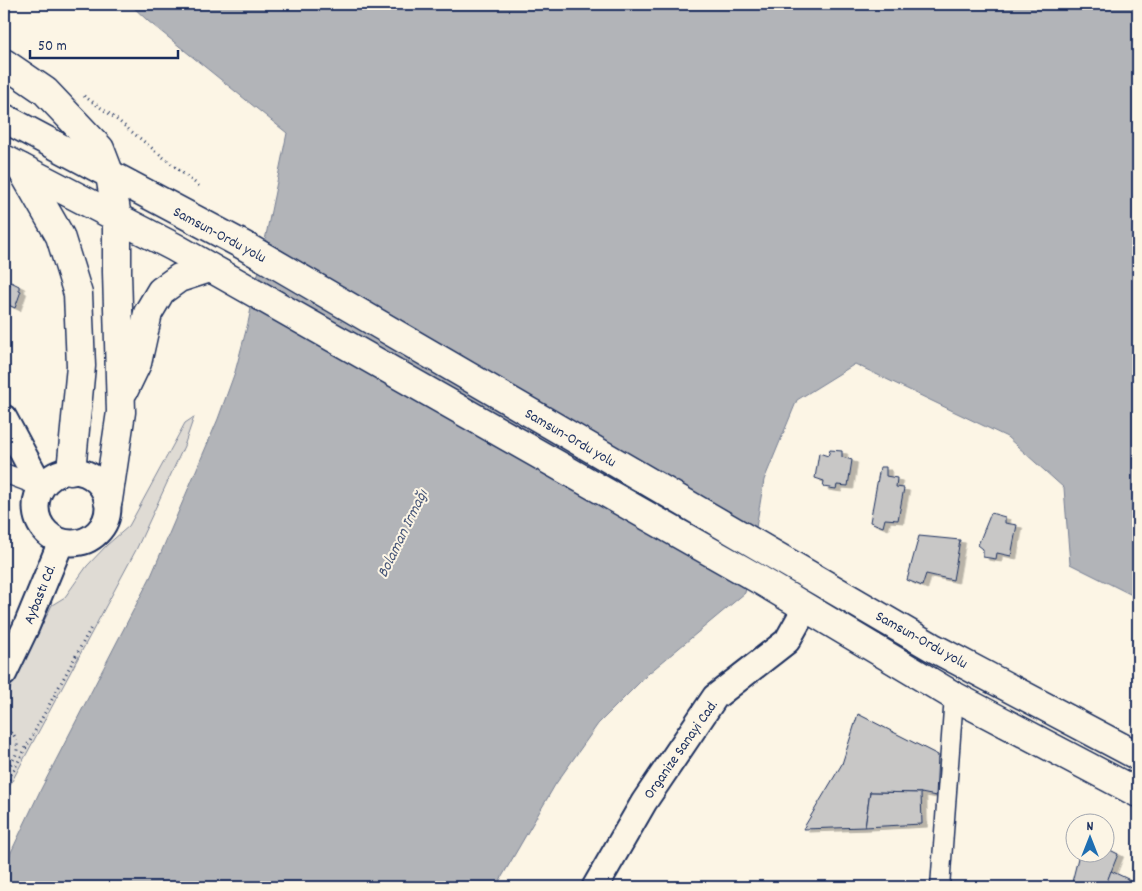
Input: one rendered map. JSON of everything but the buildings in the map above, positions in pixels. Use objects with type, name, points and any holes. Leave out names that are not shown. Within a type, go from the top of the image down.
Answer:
[{"type":"highway","points":[[4,63],[45,92],[100,149],[110,175],[117,217],[121,412],[108,500]]},
{"type":"highway","name":"Samsun-Ordu yolu","points":[[4,118],[243,245],[932,647],[1138,756]]},
{"type":"highway","points":[[12,164],[60,236],[78,294],[81,366],[71,471]]},
{"type":"highway","name":"Samsun-Ordu yolu","points":[[12,164],[117,217],[217,272],[760,580],[954,696],[1138,793]]},
{"type":"highway","points":[[120,398],[137,363],[148,313],[161,291],[178,278],[217,272]]},
{"type":"main road","points":[[4,418],[41,487]]},
{"type":"main road","points":[[71,471],[84,473],[95,479],[103,488],[108,500],[108,513],[104,525],[96,535],[86,541],[73,544],[50,538],[42,530],[35,508],[36,497],[41,487],[59,473],[71,471]]},
{"type":"main road","name":"Aybastı Cd.","points":[[4,673],[61,542]]},
{"type":"main road","name":"Organize Sanayi Cad.","points":[[595,887],[644,802],[715,696],[787,641],[806,608]]},
{"type":"street","points":[[4,473],[41,487]]},
{"type":"street","points":[[940,887],[954,696]]},
{"type":"path","points":[[79,92],[111,115],[200,187]]},
{"type":"path","points":[[4,788],[92,626]]},
{"type":"path","points":[[4,740],[12,732],[18,743],[18,751],[4,775]]},
{"type":"shaded area","points":[[194,417],[184,446],[136,550],[4,796],[4,701],[52,605],[65,597],[87,566],[129,526],[185,423]]},
{"type":"water","name":"Bolaman Irmağı","points":[[130,4],[1138,4],[1138,598],[1070,564],[1064,488],[1007,437],[855,364],[797,400],[764,480],[745,593],[649,673],[598,724],[555,785],[496,887],[4,887],[4,867],[39,793],[151,576],[218,419],[235,372],[248,323],[287,133],[148,21]]}]
